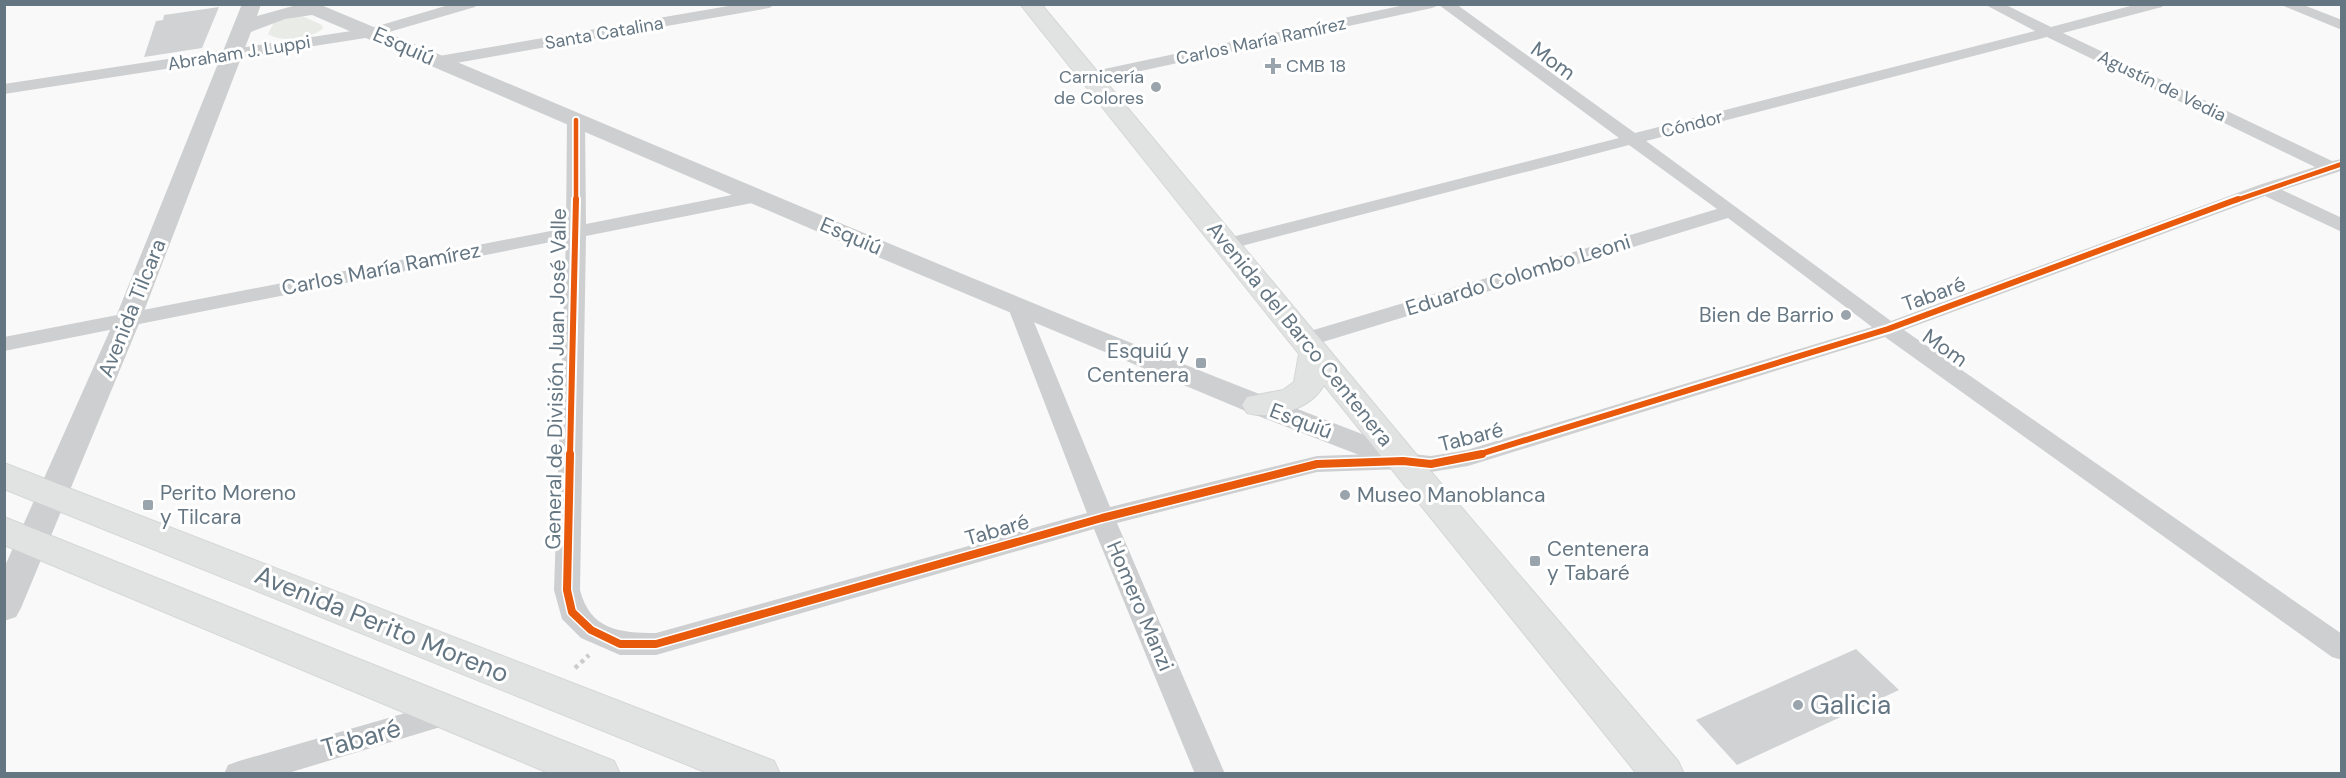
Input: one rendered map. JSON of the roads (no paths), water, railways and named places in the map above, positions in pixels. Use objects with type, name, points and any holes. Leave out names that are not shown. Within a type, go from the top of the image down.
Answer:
[{"type":"main road","name":"Avenida del Barco Centenera","points":[[1030,4],[1309,346],[1664,774]]},
{"type":"main road","points":[[1258,405],[1287,402],[1305,392],[1315,372],[1309,346]]},
{"type":"main road","name":"Avenida Perito Moreno","points":[[4,475],[759,774]]},
{"type":"main road","points":[[19,536],[447,713],[554,764],[599,774]]},
{"type":"street","name":"Avenida Tilcara","points":[[4,608],[19,536],[52,494],[128,320],[252,4]]},
{"type":"street","name":"Abraham J. Luppi","points":[[4,89],[372,32],[470,4]]},
{"type":"street","name":"Santa Catalina","points":[[439,62],[769,4]]},
{"type":"street","name":"Carlos María Ramírez","points":[[1090,77],[1432,4]]},
{"type":"street","name":"Mom","points":[[1446,4],[1888,328],[2342,650]]},
{"type":"street","name":"Agustín de Vedia","points":[[1991,4],[2337,166]]},
{"type":"street","name":"Cóndor","points":[[1227,244],[2157,4]]},
{"type":"street","points":[[2286,4],[2342,26]]},
{"type":"street","points":[[243,28],[308,7]]},
{"type":"street","name":"Esquiú","points":[[308,7],[1258,405],[1404,461]]},
{"type":"street","name":"General de División Juan José Valle","points":[[576,120],[576,230],[567,590],[572,612],[598,634]]},
{"type":"street","name":"Tabaré","points":[[598,634],[620,644],[656,644],[1102,518],[1317,464],[1404,461],[1431,464],[1468,458],[1888,328],[2266,189],[2337,166]]},
{"type":"street","points":[[2266,189],[2342,226]]},
{"type":"street","name":"Carlos María Ramírez","points":[[4,344],[757,196]]},
{"type":"street","name":"Eduardo Colombo Leoni","points":[[1309,346],[1731,211]]},
{"type":"street","name":"Homero Manzi","points":[[1017,305],[1102,518],[1210,774]]},
{"type":"street","name":"Tabaré","points":[[239,774],[447,713]]},
{"type":"place","name":"CMB 18","points":[[1273,66]]},
{"type":"place","name":"Carnicería de Colores","points":[[1156,87]]},
{"type":"place","name":"Bien de Barrio","points":[[1846,315]]},
{"type":"place","name":"Esquiú y Centenera","points":[[1201,363]]},
{"type":"place","name":"Museo Manoblanca","points":[[1345,495]]},
{"type":"place","name":"Perito Moreno y Tilcara","points":[[148,505]]},
{"type":"place","name":"Centenera y Tabaré","points":[[1535,561]]},
{"type":"place","name":"Galicia","points":[[1798,705]]}]
